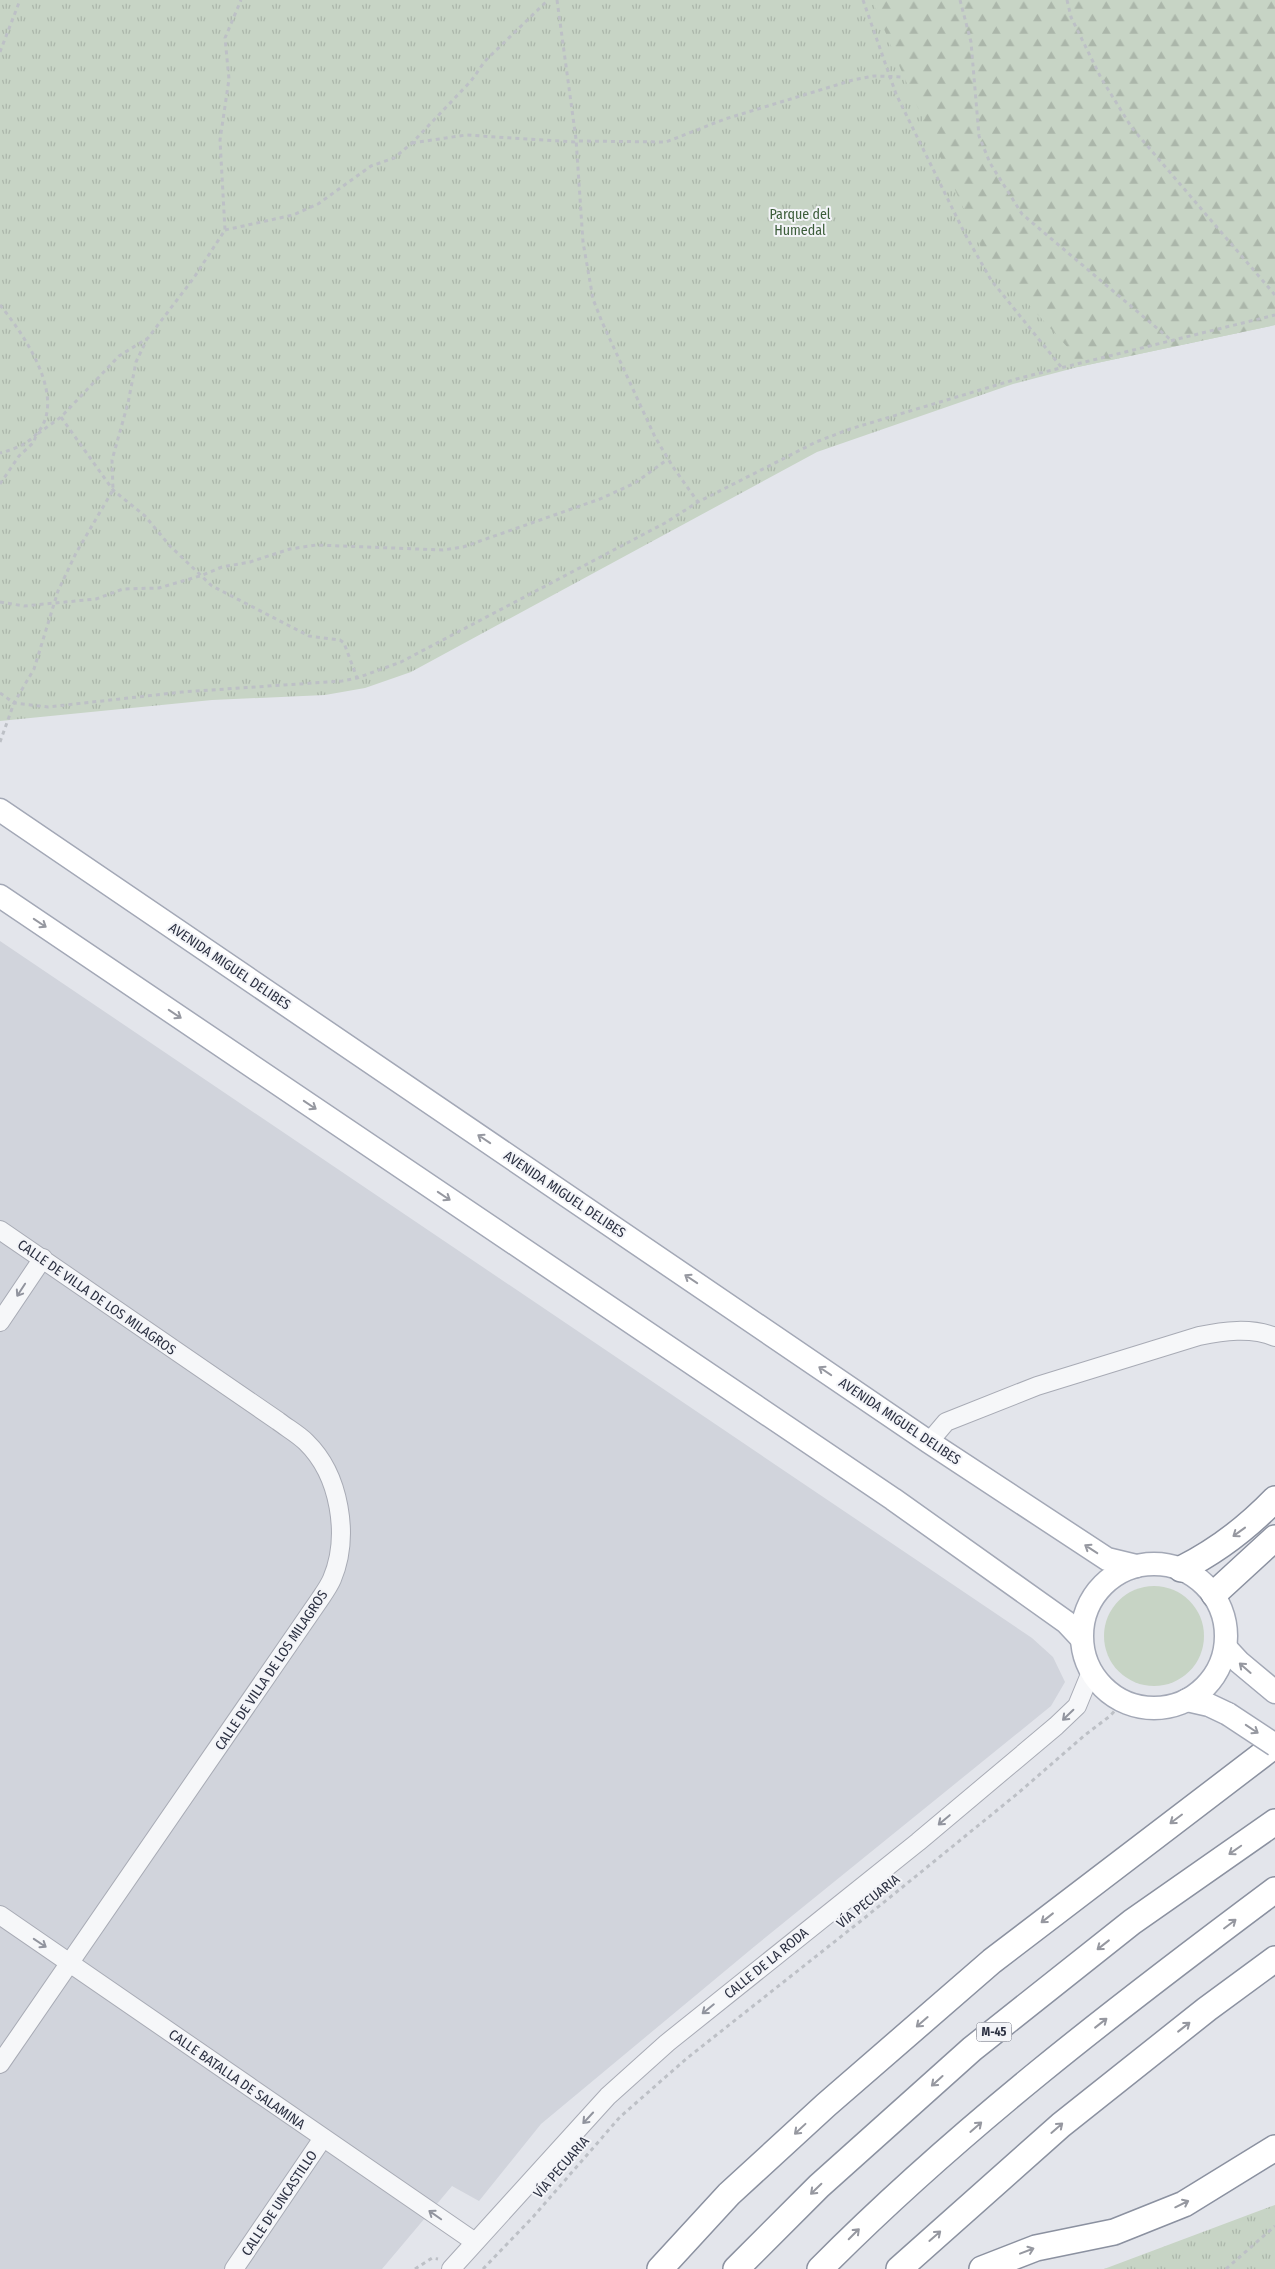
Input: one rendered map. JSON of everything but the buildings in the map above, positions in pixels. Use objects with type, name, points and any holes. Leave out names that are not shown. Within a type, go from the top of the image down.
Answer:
[{"type":"highway","points":[[1181,1569],[1215,1550],[1252,1523],[1275,1499]]},
{"type":"highway","points":[[1214,1594],[1275,1538]]},
{"type":"highway","points":[[644,2269],[826,2105],[992,1961],[1275,1745]]},
{"type":"highway","points":[[1215,1790],[1275,1753]]},
{"type":"highway","name":"M-45","points":[[736,2269],[819,2186],[972,2049],[1132,1922],[1275,1822]]},
{"type":"highway","points":[[820,2269],[868,2220],[1050,2062],[1275,1890]]},
{"type":"highway","points":[[900,2269],[1061,2125],[1208,2009],[1275,1959]]},
{"type":"highway","points":[[982,2269],[1036,2248],[1114,2232],[1184,2204],[1275,2148]]},
{"type":"highway","points":[[660,2269],[729,2194]]},
{"type":"main road","name":"AVENIDA MIGUEL DELIBES","points":[[0,810],[929,1442],[1107,1559],[1136,1566]]},
{"type":"main road","points":[[0,896],[893,1499],[1066,1622],[1081,1638]]},
{"type":"main road","points":[[1159,1563],[1181,1569],[1201,1580],[1214,1594],[1222,1610],[1227,1629],[1226,1648],[1221,1664],[1213,1679],[1202,1691],[1187,1700],[1166,1708],[1144,1708],[1123,1702],[1105,1690],[1091,1672],[1084,1656],[1081,1638],[1083,1619],[1090,1600],[1102,1585],[1118,1573],[1136,1566],[1159,1563]]},
{"type":"main road","points":[[1226,1648],[1270,1689]]},
{"type":"main road","points":[[1187,1700],[1209,1705],[1228,1714],[1275,1745]]},
{"type":"street","name":"CALLE DE VILLA DE LOS MILAGROS","points":[[0,1230],[306,1442],[325,1468],[338,1498],[340,1527],[338,1557],[328,1586],[0,2064]]},
{"type":"street","points":[[0,1322],[43,1258]]},
{"type":"street","points":[[929,1442],[946,1422],[1037,1386],[1199,1336],[1224,1331],[1275,1337]]},
{"type":"street","name":"CALLE DE LA RODA","points":[[452,2269],[608,2096],[667,2043],[918,1842],[1056,1726],[1077,1706],[1091,1672]]},
{"type":"street","name":"CALLE BATALLA DE SALAMINA","points":[[0,1915],[475,2242]]},
{"type":"street","name":"CALLE DE UNCASTILLO","points":[[234,2269],[323,2138]]},
{"type":"path","points":[[0,52],[20,0]]},
{"type":"path","points":[[0,742],[14,703],[34,669],[54,605],[76,553],[114,490],[112,460],[128,403],[136,362],[148,338],[193,279],[225,230],[220,140],[229,79],[225,38],[241,0]]},
{"type":"path","points":[[225,230],[293,215],[318,204],[371,166],[394,158],[412,143],[471,81],[485,60],[548,0]]},
{"type":"path","points":[[557,0],[576,141],[583,242],[593,299],[651,428],[668,459],[698,502]]},
{"type":"path","points":[[863,0],[896,94],[991,280],[1062,368]]},
{"type":"path","points":[[960,0],[971,42],[979,136],[990,163],[1022,214],[1172,340]]},
{"type":"path","points":[[1066,0],[1071,17],[1101,78],[1132,128],[1275,295]]},
{"type":"path","points":[[412,143],[466,135],[574,142],[666,142],[725,119],[853,80],[874,76],[904,77]]},
{"type":"path","points":[[0,305],[20,330],[39,363],[47,394],[47,411],[34,442],[19,456],[0,484]]},
{"type":"path","points":[[0,693],[14,703],[48,707],[182,692],[304,685],[357,678],[401,662],[656,528],[698,502],[816,442],[850,429],[1020,378],[1275,315]]},
{"type":"path","points":[[0,453],[24,444],[61,417],[119,356],[148,338]]},
{"type":"path","points":[[61,417],[114,490],[145,516],[170,546],[200,576],[212,586],[248,604],[285,626],[309,636],[340,640],[344,643],[357,678]]},
{"type":"path","points":[[0,602],[24,606],[54,605],[96,599],[123,589],[158,588],[200,576],[222,567],[250,562],[290,549],[316,545],[443,550],[463,547],[600,499],[635,482],[668,459]]},
{"type":"path","name":"VÍA PECUARIA","points":[[483,2269],[533,2217],[620,2117],[686,2059],[1017,1794],[1085,1735],[1110,1716],[1123,1702]]},
{"type":"path","points":[[1226,2269],[1275,2226]]},
{"type":"shaded area","points":[[0,941],[1032,1638],[1053,1657],[1065,1682],[1051,1706],[755,1946],[541,2124],[479,2201],[452,2186],[382,2269],[0,2269]]},
{"type":"green space","name":"Parque del Humedal","points":[[0,0],[1275,0],[1275,325],[1078,367],[1013,384],[817,452],[411,672],[365,688],[325,695],[212,700],[0,721]]},
{"type":"green space","points":[[872,0],[1275,0],[1275,325],[1078,367],[1070,350],[985,256],[904,77]]},
{"type":"green space","points":[[1154,1586],[1173,1590],[1190,1600],[1200,1617],[1204,1636],[1200,1655],[1190,1672],[1173,1682],[1154,1686],[1135,1682],[1118,1672],[1108,1655],[1104,1636],[1108,1617],[1118,1600],[1135,1590]]},
{"type":"green space","points":[[1275,2205],[1275,2269],[1104,2269]]}]
